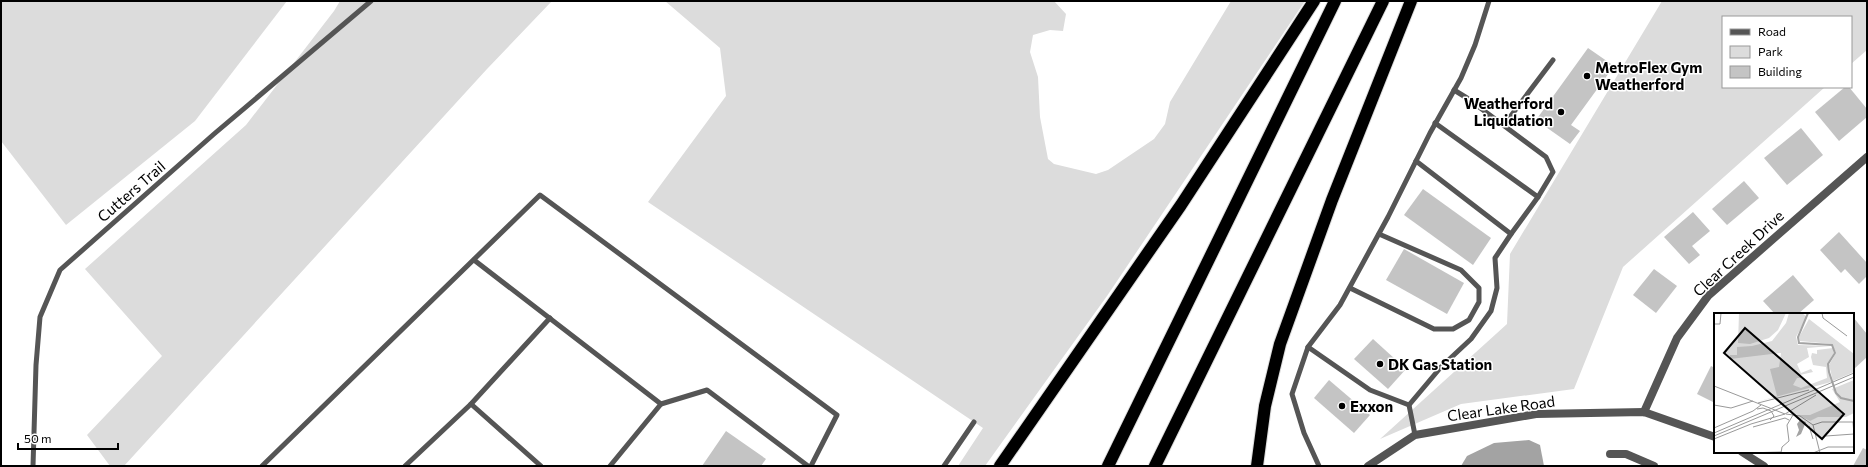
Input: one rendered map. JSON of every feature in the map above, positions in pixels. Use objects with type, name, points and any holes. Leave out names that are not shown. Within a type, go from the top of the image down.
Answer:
[{"type":"highway","points":[[1000,466],[1181,205],[1314,1]]},
{"type":"highway","points":[[1108,466],[1335,1]]},
{"type":"highway","points":[[1155,466],[1382,1]]},
{"type":"highway","points":[[1257,466],[1265,406],[1280,344],[1332,200],[1411,1]]},
{"type":"street","name":"Clear Creek Drive","points":[[1644,412],[1677,338],[1708,296],[1867,157]]},
{"type":"street","name":"Clear Lake Road","points":[[1368,466],[1415,435],[1536,414],[1644,412],[1714,438]]},
{"type":"street","points":[[1744,453],[1764,466]]},
{"type":"street","points":[[1610,454],[1626,454],[1654,466]]},
{"type":"lane","name":"Cutters Trail","points":[[33,466],[36,365],[40,317],[60,270],[214,134],[372,1]]},
{"type":"lane","points":[[1319,466],[1304,433],[1292,394],[1308,347],[1340,305],[1350,288],[1435,123],[1461,78],[1476,44],[1489,1]]},
{"type":"lane","points":[[1504,125],[1552,60]]},
{"type":"lane","points":[[1408,405],[1441,367],[1470,339],[1491,310],[1497,288],[1495,258],[1538,197],[1553,172],[1546,157],[1454,90]]},
{"type":"lane","points":[[1435,123],[1538,197]]},
{"type":"lane","points":[[1416,161],[1511,234]]},
{"type":"lane","points":[[262,466],[540,195],[837,415],[811,466]]},
{"type":"lane","points":[[1350,288],[1434,329],[1453,330],[1468,320],[1479,302],[1479,288],[1461,270],[1379,234]]},
{"type":"lane","points":[[474,260],[661,404]]},
{"type":"lane","points":[[405,466],[471,404],[550,318]]},
{"type":"lane","points":[[1308,347],[1370,390],[1408,405]]},
{"type":"lane","points":[[610,466],[661,404],[707,390],[808,466]]},
{"type":"lane","points":[[471,404],[541,466]]},
{"type":"lane","points":[[1408,405],[1415,435]]},
{"type":"lane","points":[[944,466],[974,422]]},
{"type":"green space","points":[[1,1],[287,1],[195,121],[66,225],[1,141]]},
{"type":"green space","points":[[340,1],[552,1],[487,69],[124,466],[110,466],[87,435],[162,356],[85,269],[246,125],[334,11]]},
{"type":"green space","points":[[665,1],[1054,1],[1066,14],[1063,31],[1050,30],[1033,35],[1030,52],[1038,77],[1040,117],[1048,159],[1054,164],[1096,174],[1108,170],[1154,139],[1165,124],[1170,102],[1231,1],[1305,1],[1107,296],[985,466],[958,466],[983,428],[648,202],[726,96],[720,48]]},
{"type":"green space","points":[[1662,1],[1867,1],[1867,50],[1852,63],[1852,16],[1722,16],[1722,88],[1824,88],[1623,267],[1574,389],[1461,404],[1380,439],[1507,324],[1510,254]]},
{"type":"shaded area","points":[[1529,440],[1540,445],[1544,466],[1461,466],[1467,456],[1494,443]]},
{"type":"building","points":[[1588,48],[1614,66],[1571,125],[1580,131],[1570,144],[1536,120]]},
{"type":"building","points":[[1844,88],[1850,88],[1867,109],[1867,117],[1839,141],[1815,112]]},
{"type":"building","points":[[1801,128],[1823,155],[1787,185],[1764,158]]},
{"type":"building","points":[[1744,181],[1759,198],[1727,225],[1712,209]]},
{"type":"building","points":[[1423,189],[1491,238],[1473,265],[1404,215]]},
{"type":"building","points":[[1693,212],[1710,231],[1692,246],[1700,255],[1689,264],[1664,237]]},
{"type":"building","points":[[1839,232],[1867,263],[1867,276],[1859,284],[1845,269],[1841,273],[1820,250]]},
{"type":"building","points":[[1404,249],[1464,283],[1447,314],[1386,280]]},
{"type":"building","points":[[1654,269],[1677,286],[1656,313],[1633,295]]},
{"type":"building","points":[[1793,275],[1814,300],[1799,313],[1774,313],[1763,301]]},
{"type":"building","points":[[1854,318],[1867,334],[1867,357],[1854,369]]},
{"type":"building","name":"DK Gas Station","points":[[1373,339],[1406,369],[1388,389],[1354,359]]},
{"type":"building","points":[[1711,366],[1714,368],[1714,402],[1697,394]]},
{"type":"building","name":"Exxon","points":[[1329,380],[1370,415],[1354,433],[1314,398]]},
{"type":"building","points":[[726,431],[766,459],[761,466],[702,466]]},
{"type":"building","points":[[1863,448],[1867,450],[1867,466],[1853,466]]},
{"type":"place","name":"MetroFlex Gym Weatherford","points":[[1587,76]]},
{"type":"place","name":"Weatherford Liquidation","points":[[1561,112]]},
{"type":"place","name":"DK Gas Station","points":[[1380,364]]},
{"type":"place","name":"Exxon","points":[[1342,406]]}]
